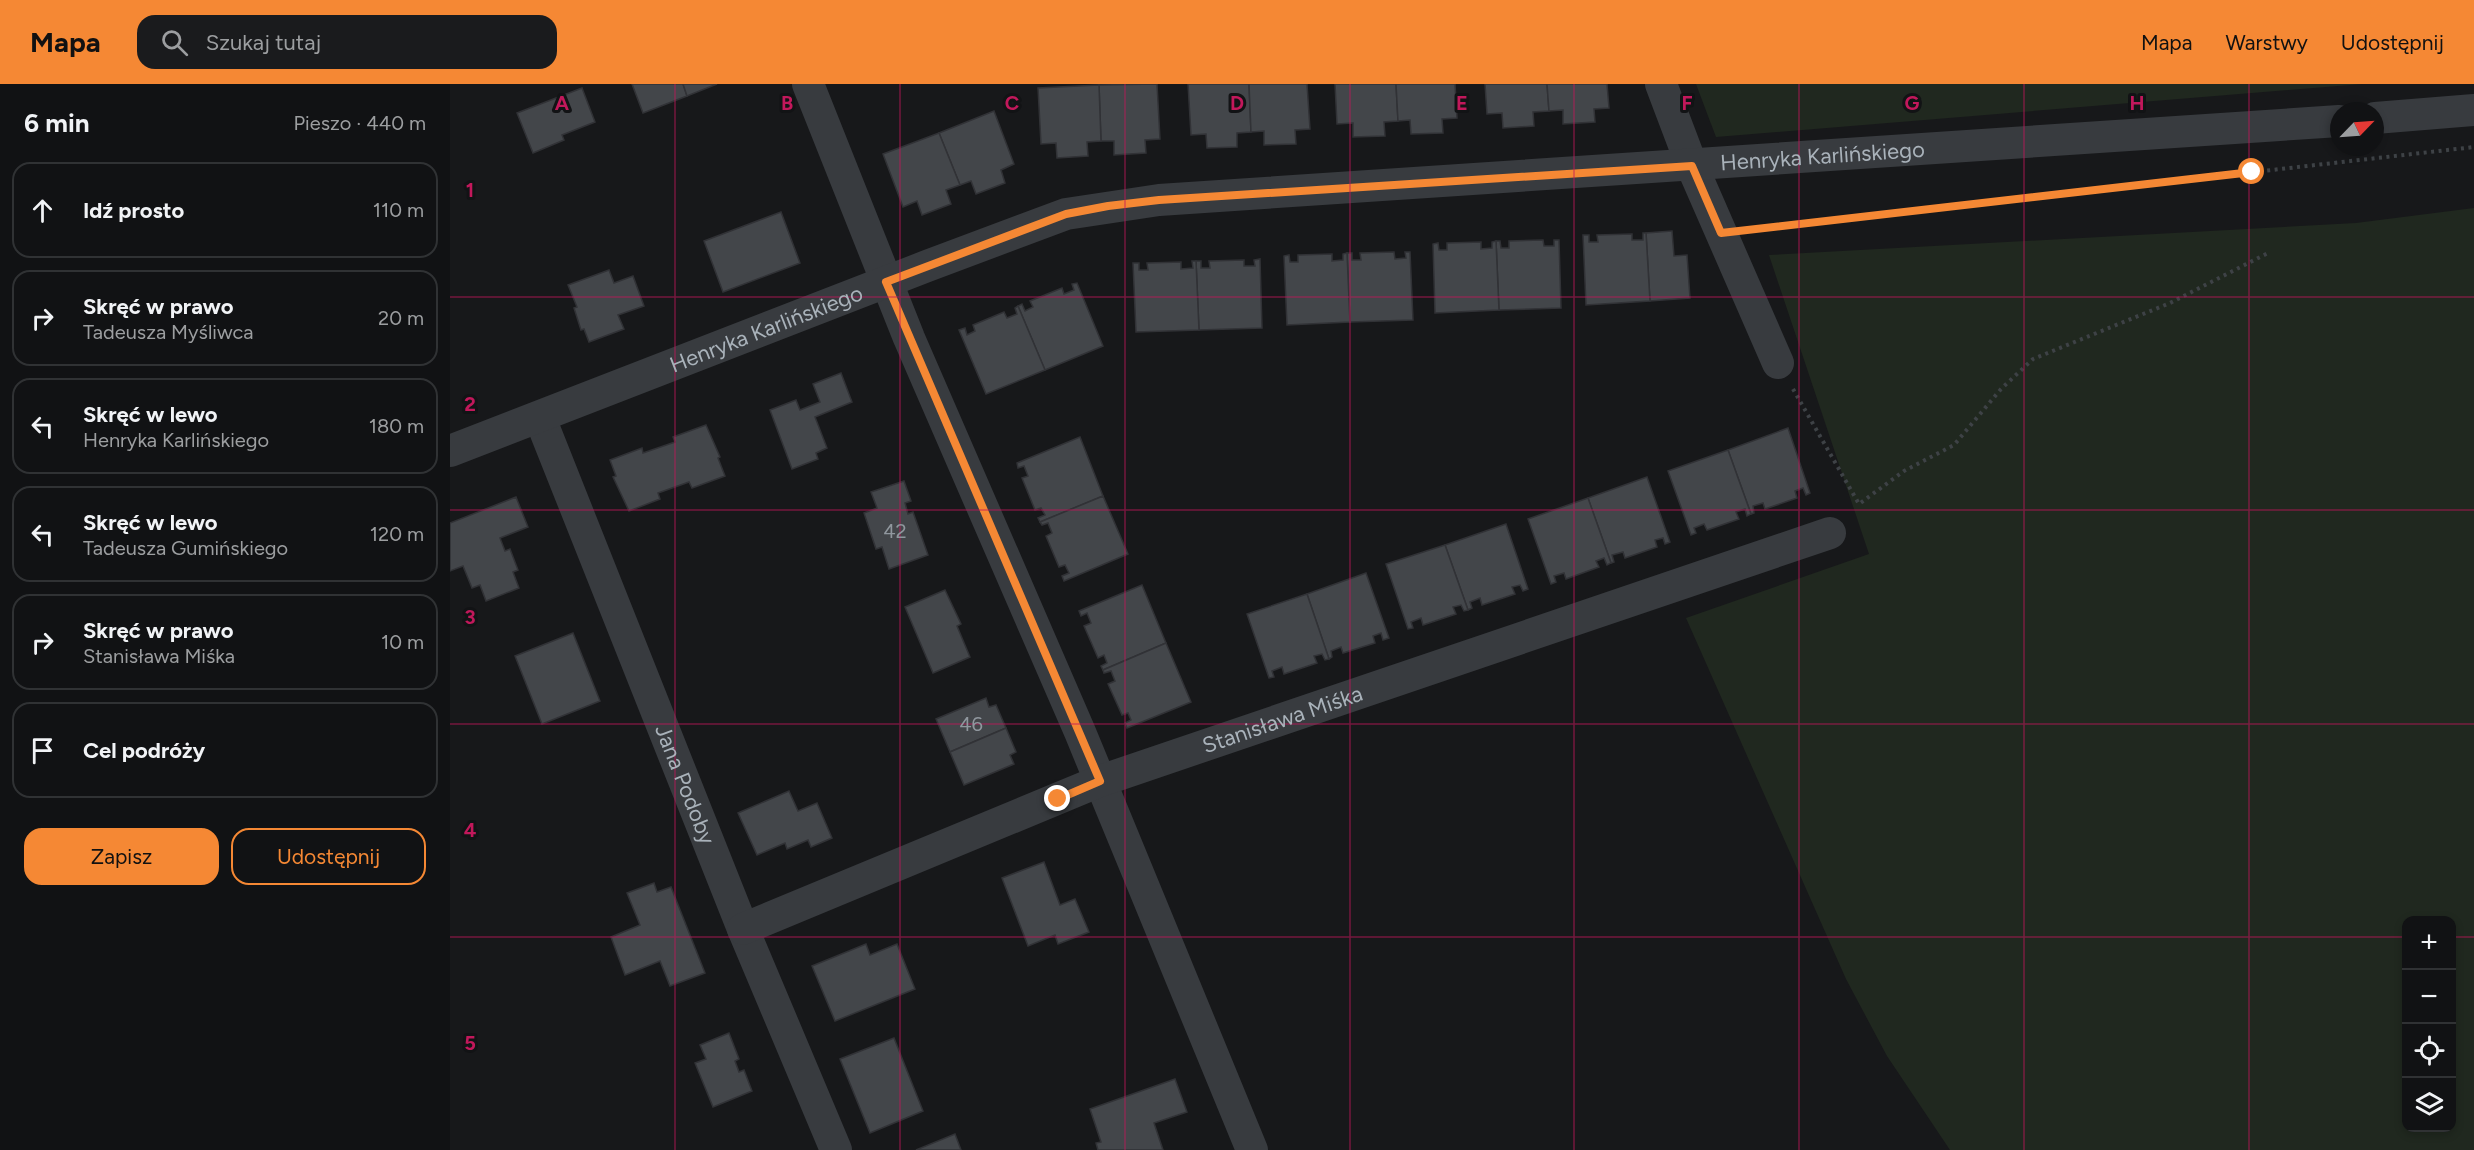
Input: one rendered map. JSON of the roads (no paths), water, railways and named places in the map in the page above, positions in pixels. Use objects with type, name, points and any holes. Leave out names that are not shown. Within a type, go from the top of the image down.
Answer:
[{"type":"street","points":[[808,84],[886,282],[1100,781],[1252,1150]]},
{"type":"street","points":[[1661,84],[1692,166],[1778,363]]},
{"type":"street","points":[[2384,117],[2474,111]]},
{"type":"street","name":"Henryka Karlińskiego","points":[[450,451],[1066,214],[1108,206],[1159,200],[2330,122]]},
{"type":"street","name":"Jana Podoby","points":[[540,418],[743,929],[836,1150]]},
{"type":"street","name":"Stanisława Miśka","points":[[743,929],[1100,781],[1830,533]]}]
